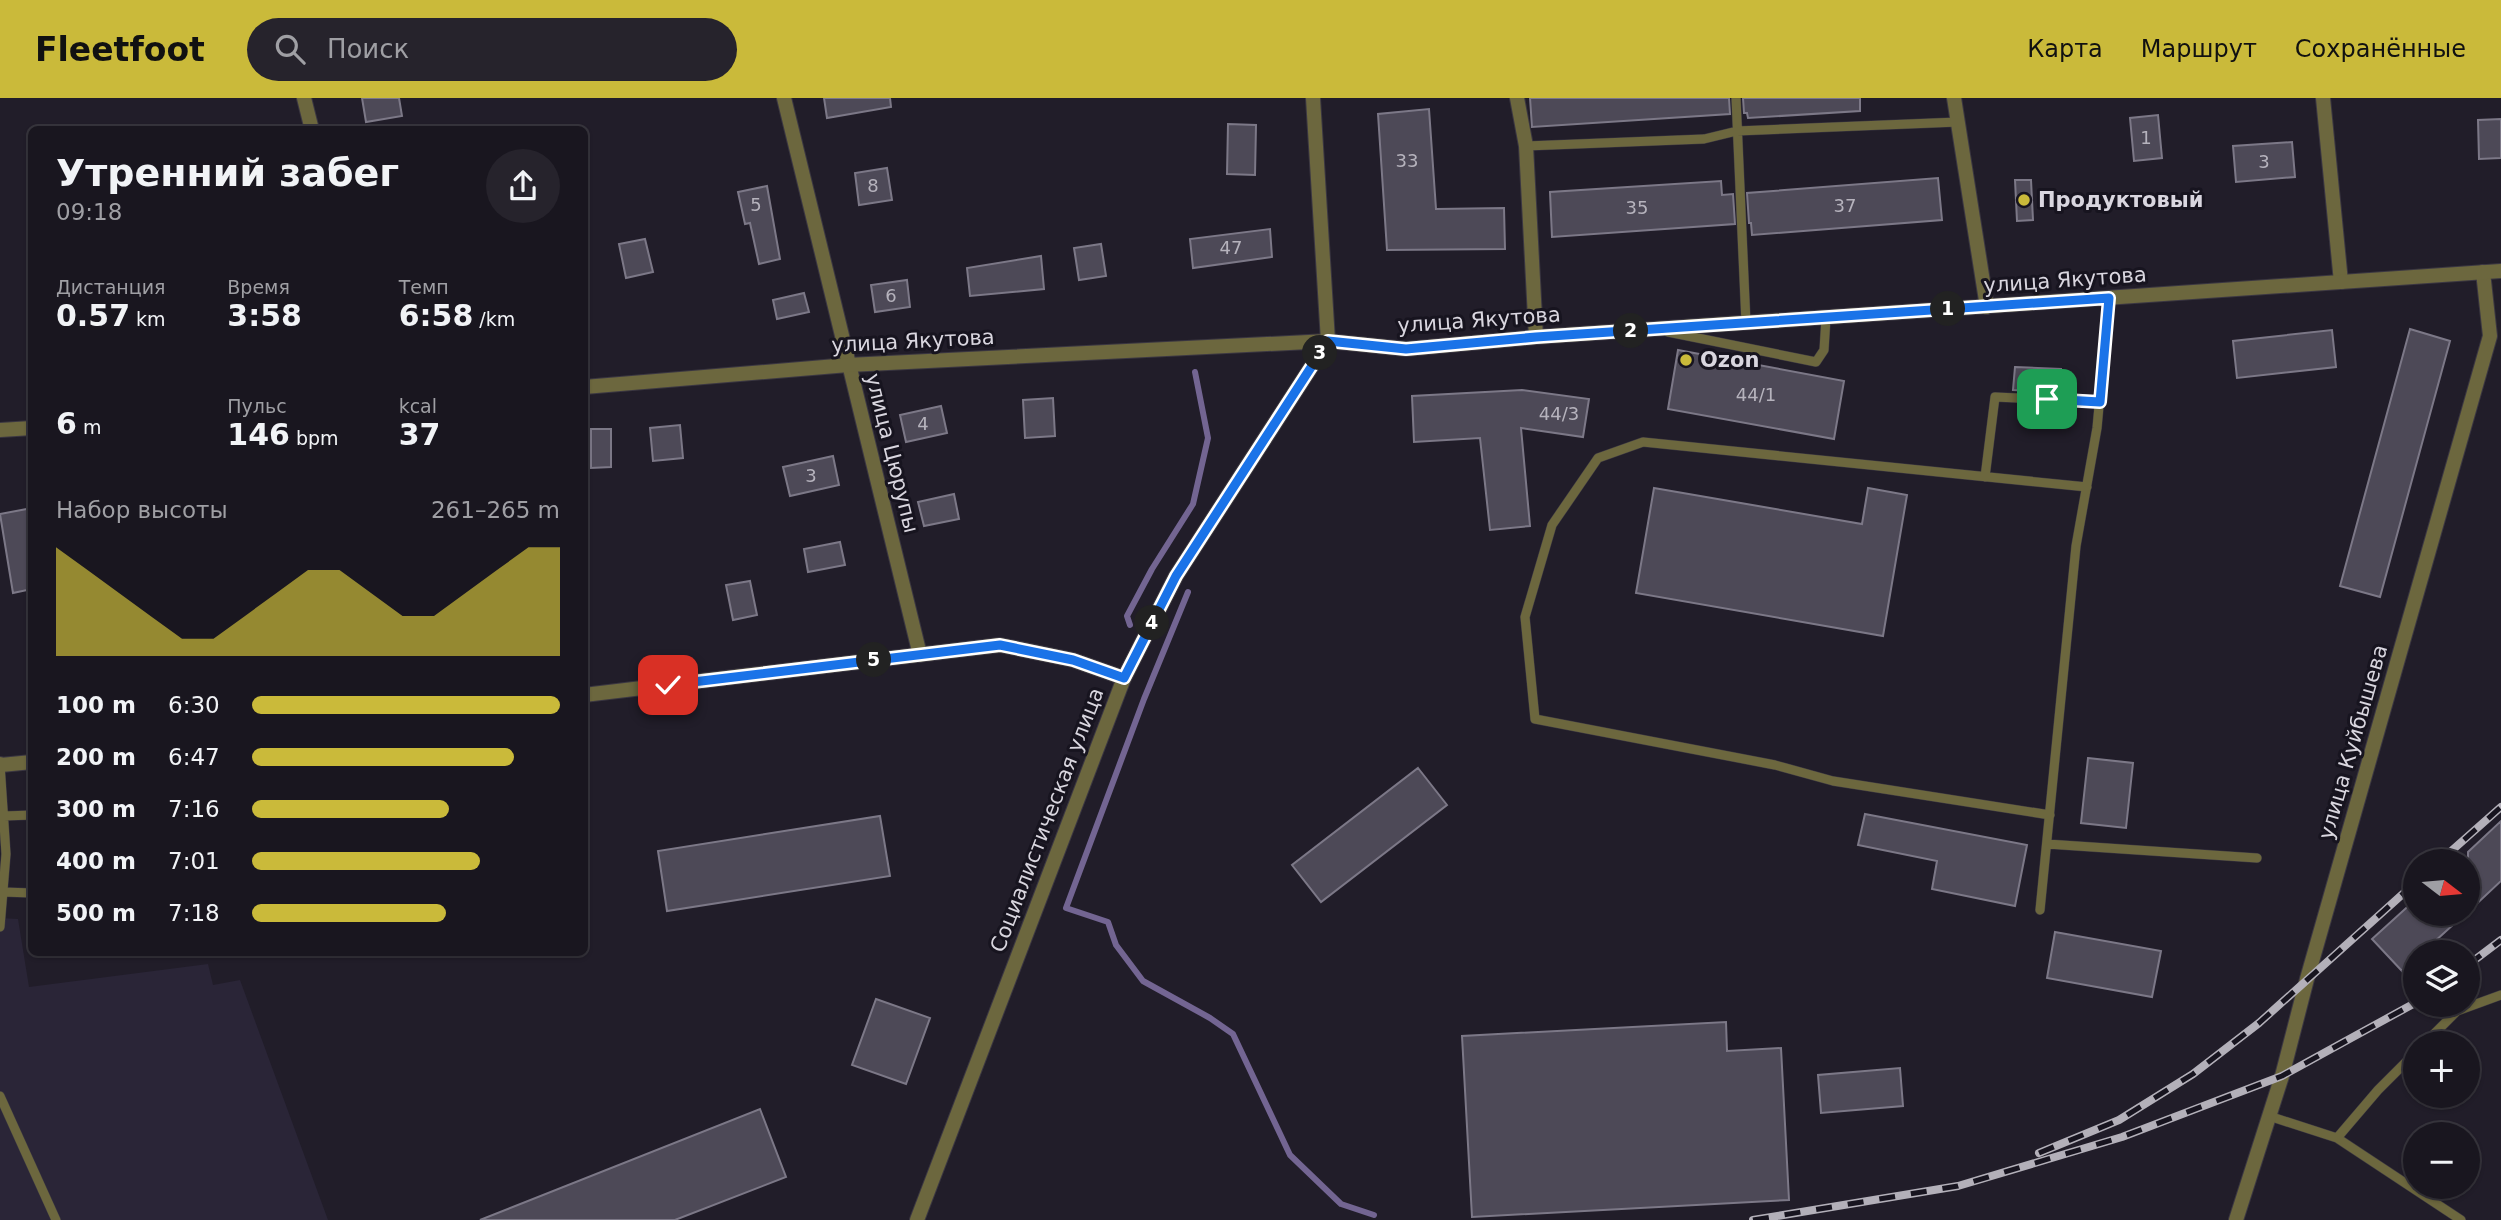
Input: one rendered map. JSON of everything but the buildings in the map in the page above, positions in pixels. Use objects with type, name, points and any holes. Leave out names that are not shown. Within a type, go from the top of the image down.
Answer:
[{"type":"street","points":[[304,98],[311,126]]},
{"type":"street","name":"улица Цюрупы","points":[[784,98],[920,655]]},
{"type":"street","points":[[1313,98],[1328,341]]},
{"type":"street","points":[[1517,98],[1526,146],[1536,337]]},
{"type":"street","points":[[1954,98],[1987,307]]},
{"type":"street","points":[[2323,98],[2341,282]]},
{"type":"street","name":"улица Якутова","points":[[588,387],[848,365],[1328,341],[1406,349],[1536,337],[2501,271]]},
{"type":"street","name":"улица Куйбышева","points":[[2236,1220],[2269,1116],[2490,336],[2483,272]]},
{"type":"street","name":"Социалистическая улица","points":[[917,1220],[1124,678],[1176,576],[1328,341]]},
{"type":"street","points":[[0,430],[28,428]]},
{"type":"street","points":[[588,695],[1000,645],[1073,660],[1124,678]]},
{"type":"street","points":[[0,763],[28,762]]},
{"type":"lane","points":[[1736,98],[1746,323]]},
{"type":"lane","points":[[1526,146],[1704,139],[1737,131],[1958,122]]},
{"type":"lane","points":[[2040,911],[2077,547],[2100,402],[2109,298]]},
{"type":"lane","points":[[1653,329],[1816,362],[1824,350],[1826,318]]},
{"type":"lane","points":[[1985,477],[1994,397],[2100,402]]},
{"type":"lane","points":[[2050,815],[1833,781],[1775,765],[1535,719],[1525,617],[1552,525],[1598,458],[1643,442],[2087,487]]},
{"type":"lane","points":[[0,763],[6,854],[0,928]]},
{"type":"lane","points":[[4,817],[28,815]]},
{"type":"lane","points":[[2047,844],[2257,858]]},
{"type":"lane","points":[[3,892],[28,893]]},
{"type":"lane","points":[[2437,1031],[2457,1011],[2501,995]]},
{"type":"lane","points":[[2337,1138],[2403,1065]]},
{"type":"lane","points":[[0,1096],[56,1220]]},
{"type":"lane","points":[[2269,1116],[2337,1138],[2461,1220]]},
{"type":"shaded area","points":[[0,918],[18,919],[29,987],[208,964],[213,985],[240,980],[328,1220],[0,1220]]},
{"type":"waterway","points":[[1130,625],[1127,616],[1152,569],[1193,504],[1208,438],[1195,372]]},
{"type":"waterway","points":[[1188,592],[1144,699],[1066,908],[1108,922],[1116,945],[1143,981],[1210,1018],[1233,1034],[1290,1155],[1341,1204],[1374,1215]]},
{"type":"railway","points":[[2454,849],[2501,807]]},
{"type":"railway","points":[[2039,1153],[2119,1120],[2193,1074],[2259,1023],[2403,894]]},
{"type":"railway","points":[[2480,956],[2501,940]]},
{"type":"railway","points":[[1753,1220],[1958,1186],[2122,1137],[2282,1076],[2403,1010]]},
{"type":"place","name":"Продуктовый","points":[[2024,200]]},
{"type":"place","name":"Ozon","points":[[1686,360]]},
{"type":"route","points":[[668,685],[1000,645],[1073,660],[1124,678],[1176,576],[1328,341],[1406,349],[1536,337],[2109,298],[2100,402],[2047,399]]}]
